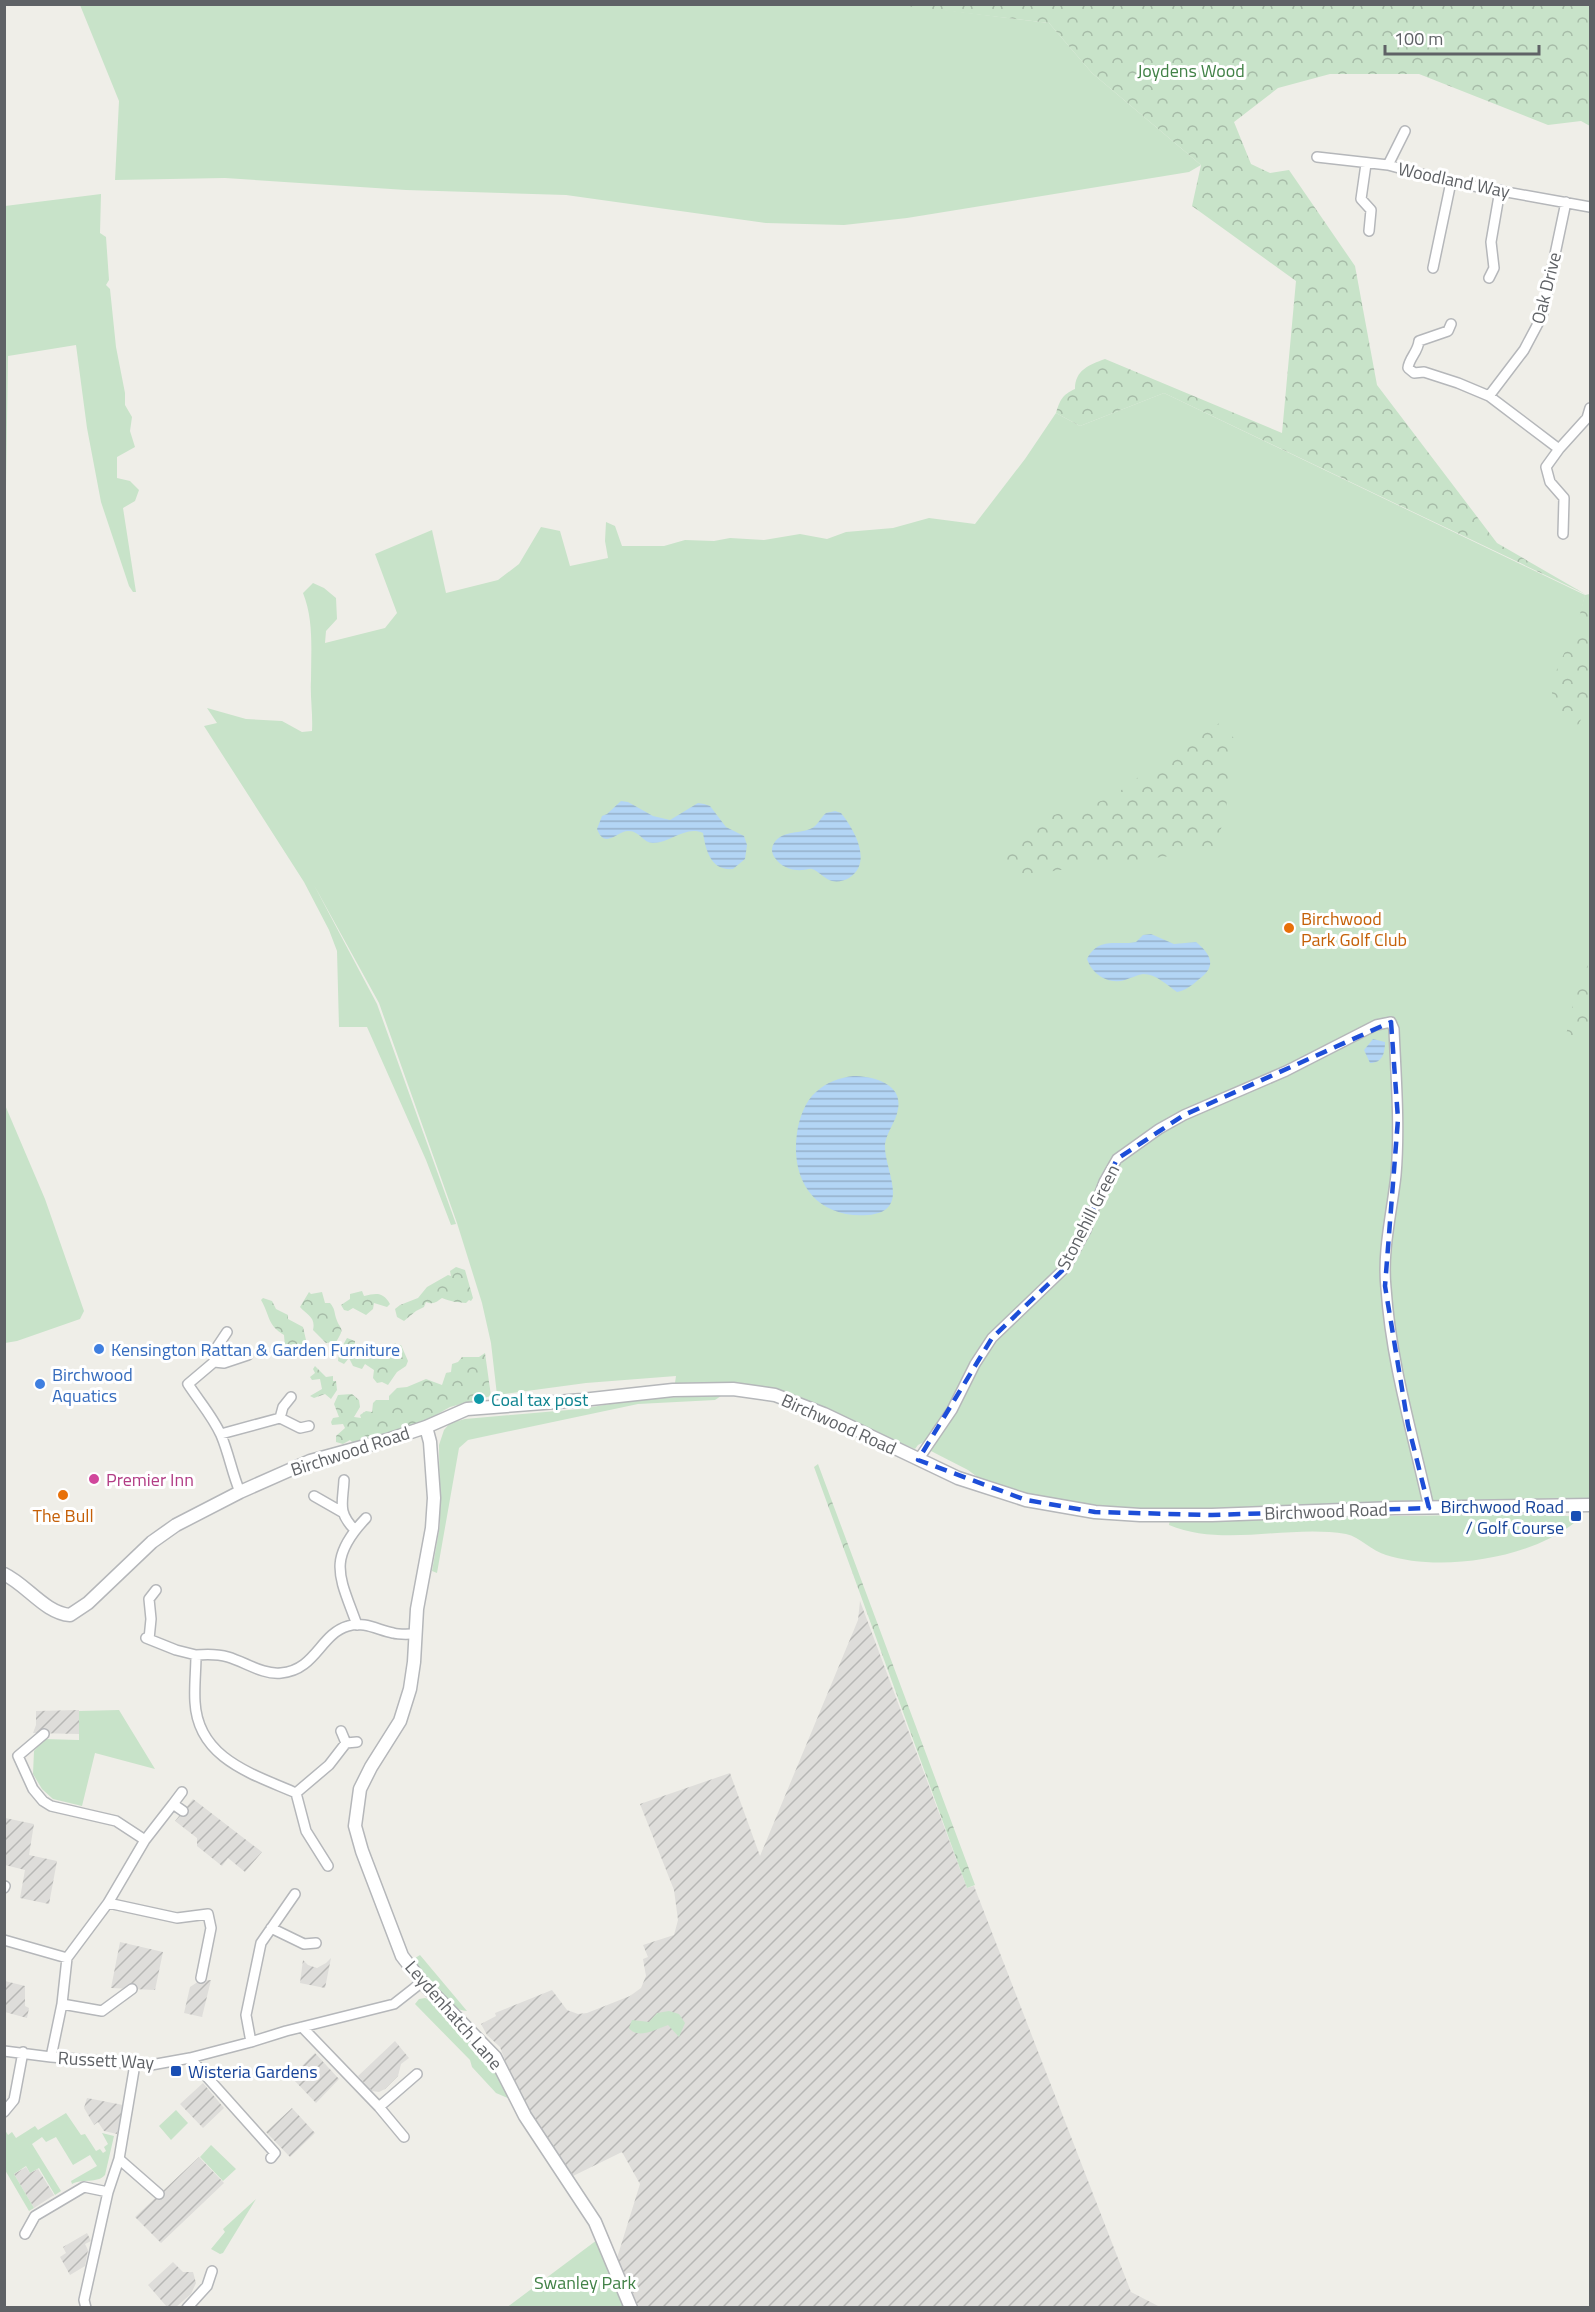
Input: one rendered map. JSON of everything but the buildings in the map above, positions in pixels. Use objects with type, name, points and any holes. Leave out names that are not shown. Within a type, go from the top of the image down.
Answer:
[{"type":"street","points":[[1388,165],[1405,131]]},
{"type":"street","name":"Woodland Way","points":[[1317,158],[1388,165],[1451,182],[1590,207]]},
{"type":"street","points":[[1366,164],[1361,199],[1371,210],[1370,231]]},
{"type":"street","points":[[1433,268],[1451,182]]},
{"type":"street","points":[[1489,278],[1494,268],[1491,242],[1500,190]]},
{"type":"street","name":"Oak Drive","points":[[1489,396],[1524,350],[1542,316],[1566,202]]},
{"type":"street","points":[[1451,324],[1448,331],[1419,340],[1418,350],[1409,361],[1408,368],[1414,373],[1424,372],[1489,396],[1559,449]]},
{"type":"street","points":[[1563,534],[1564,498],[1550,482],[1546,467],[1587,418],[1590,408]]},
{"type":"street","name":"Stonehill Green","points":[[918,1460],[952,1410],[975,1364],[992,1338],[1066,1267],[1086,1230],[1104,1182],[1117,1160],[1159,1129],[1194,1110],[1239,1093],[1286,1071],[1362,1031],[1391,1022],[1394,1029],[1398,1119],[1396,1174],[1385,1286],[1390,1329],[1408,1425],[1429,1508]]},
{"type":"street","points":[[226,1332],[215,1350],[214,1362],[188,1384],[220,1434],[240,1492]]},
{"type":"street","points":[[214,1362],[224,1363],[248,1355]]},
{"type":"street","name":"Birchwood Road","points":[[4,1574],[17,1581],[55,1611],[70,1615],[88,1603],[164,1533],[240,1492],[310,1461],[387,1440],[426,1427],[467,1409],[674,1390],[733,1389],[775,1395],[807,1407],[918,1460],[998,1492],[1050,1505],[1095,1512],[1140,1515],[1212,1515],[1590,1505]]},
{"type":"street","points":[[280,1418],[283,1407],[291,1397]]},
{"type":"street","points":[[220,1434],[280,1418],[300,1428],[309,1426]]},
{"type":"street","name":"Leydenhatch Lane","points":[[426,1427],[430,1442],[434,1498],[432,1528],[417,1609],[410,1689],[400,1721],[371,1767],[360,1790],[355,1826],[399,1950],[422,1982],[495,2056],[525,2116],[595,2222],[632,2307]]},
{"type":"street","points":[[342,1512],[344,1480]]},
{"type":"street","points":[[314,1496],[342,1512],[354,1529]]},
{"type":"street","points":[[357,1625],[339,1567],[340,1556],[354,1529],[366,1518]]},
{"type":"street","points":[[156,1590],[148,1599],[151,1619],[148,1638],[176,1650],[196,1655],[226,1656],[271,1672],[287,1672],[304,1665],[339,1631],[348,1626],[367,1625],[395,1634],[416,1634]]},
{"type":"street","points":[[196,1655],[195,1703],[204,1735],[211,1746],[226,1761],[296,1793]]},
{"type":"street","points":[[341,1731],[346,1743]]},
{"type":"street","points":[[44,1734],[18,1756],[39,1798],[51,1806],[116,1821],[145,1840]]},
{"type":"street","points":[[296,1793],[329,1765],[346,1743],[357,1742]]},
{"type":"street","points":[[51,2057],[62,2004],[67,1958],[108,1903],[145,1840],[182,1792]]},
{"type":"street","points":[[296,1793],[306,1831],[328,1866]]},
{"type":"street","points":[[173,1804],[183,1811]]},
{"type":"street","points":[[251,2043],[246,2015],[261,1943],[295,1894]]},
{"type":"street","points":[[108,1903],[177,1918],[208,1914],[211,1928],[201,1978]]},
{"type":"street","points":[[272,1928],[304,1944],[316,1943]]},
{"type":"street","points":[[4,1940],[67,1958]]},
{"type":"street","name":"Russett Way","points":[[4,2051],[151,2066],[251,2043],[302,2027],[394,2004],[422,1982]]},
{"type":"street","points":[[62,2004],[102,2011],[132,1989]]},
{"type":"street","points":[[302,2027],[379,2107],[404,2137]]},
{"type":"street","points":[[4,2112],[14,2100],[22,2052]]},
{"type":"street","points":[[190,2058],[275,2153],[271,2158]]},
{"type":"street","points":[[86,2307],[84,2300],[108,2192],[119,2158],[135,2064]]},
{"type":"street","points":[[379,2107],[417,2074]]},
{"type":"street","points":[[119,2158],[159,2194]]},
{"type":"street","points":[[25,2234],[35,2216],[84,2187],[108,2192]]},
{"type":"street","points":[[187,2307],[207,2286],[212,2271]]},
{"type":"highlighted area","points":[[1391,1022],[1398,1119],[1385,1286],[1408,1425],[1429,1508],[1212,1515],[1095,1512],[1026,1500],[918,1460],[992,1338],[1066,1267],[1117,1159],[1184,1115]]},
{"type":"shaded area","points":[[860,1601],[967,1888],[974,1886],[1131,2292],[1160,2307],[639,2307],[617,2258],[640,2184],[622,2152],[571,2177],[520,2100],[500,2047],[487,2035],[481,2024],[496,2016],[495,2013],[552,1990],[567,2010],[578,2014],[587,2013],[630,1996],[641,1988],[646,1976],[643,1959],[648,1957],[643,1945],[674,1935],[678,1920],[674,1890],[640,1804],[730,1773],[760,1856],[858,1620]]},
{"type":"shaded area","points":[[79,1710],[79,1734],[33,1733],[36,1725],[36,1711]]},
{"type":"shaded area","points":[[193,1799],[262,1852],[245,1872],[228,1858],[222,1866],[197,1846],[197,1838],[175,1821]]},
{"type":"shaded area","points":[[5,1818],[34,1824],[29,1855],[57,1861],[49,1904],[20,1898],[25,1870],[5,1865]]},
{"type":"shaded area","points":[[120,1942],[163,1952],[155,1990],[111,1988]]},
{"type":"shaded area","points":[[331,1958],[325,1988],[300,1983],[303,1960],[308,1965],[317,1968]]},
{"type":"shaded area","points":[[211,1980],[202,2017],[184,2013],[190,1987],[199,1981]]},
{"type":"shaded area","points":[[5,1981],[25,1986],[25,2006],[29,2008],[27,2018],[5,2012]]},
{"type":"shaded area","points":[[395,2041],[409,2058],[401,2064],[398,2076],[385,2089],[379,2092],[372,2091],[358,2076]]},
{"type":"shaded area","points":[[315,2053],[339,2079],[316,2103],[291,2077]]},
{"type":"shaded area","points":[[203,2083],[224,2108],[203,2128],[180,2104]]},
{"type":"shaded area","points":[[87,2098],[123,2105],[117,2134],[104,2131],[98,2122],[94,2125],[84,2108]]},
{"type":"shaded area","points":[[292,2108],[315,2133],[290,2157],[266,2132]]},
{"type":"shaded area","points":[[199,2157],[224,2183],[161,2243],[135,2217]]},
{"type":"shaded area","points":[[26,2167],[30,2173],[38,2169],[54,2195],[34,2208],[14,2174]]},
{"type":"shaded area","points":[[87,2233],[91,2241],[85,2244],[88,2250],[85,2266],[70,2275],[60,2257],[66,2253],[63,2247]]},
{"type":"shaded area","points":[[173,2262],[183,2272],[193,2272],[196,2283],[191,2294],[176,2307],[167,2307],[148,2285]]},
{"type":"green space","points":[[897,4],[1049,23],[1092,73],[1201,165],[1189,172],[907,218],[844,225],[766,223],[566,195],[406,190],[225,178],[115,180],[119,101],[80,5]]},
{"type":"green space","name":"Joydens Wood","points":[[897,5],[1590,5],[1590,126],[1581,121],[1548,125],[1419,74],[1330,74],[1278,88],[1234,122],[1251,164],[1270,173],[1289,170],[1355,266],[1377,385],[1497,543],[1585,594],[1164,393],[1080,426],[1056,413],[1062,398],[1075,389],[1080,373],[1088,366],[1105,359],[1282,433],[1296,281],[1192,206],[1201,165],[1092,73],[1049,23]]},
{"type":"green space","points":[[101,194],[100,233],[106,237],[109,280],[106,285],[110,289],[125,405],[132,417],[130,431],[135,447],[117,457],[117,478],[130,481],[139,490],[135,501],[123,508],[136,592],[133,592],[129,586],[101,502],[87,428],[76,345],[8,356],[5,552],[5,206]]},
{"type":"green space","points":[[1164,393],[1585,595],[1579,621],[1590,621],[1590,1501],[1432,1501],[1298,1513],[1140,1515],[998,1492],[968,1470],[929,1450],[934,1437],[915,1449],[767,1388],[736,1382],[675,1383],[676,1376],[586,1383],[497,1395],[491,1343],[482,1303],[457,1223],[379,1003],[314,885],[377,1004],[456,1224],[451,1225],[426,1160],[367,1027],[339,1027],[337,951],[329,930],[304,882],[204,726],[217,723],[207,708],[246,719],[282,721],[302,732],[312,731],[311,636],[307,603],[303,593],[313,583],[324,588],[336,598],[337,619],[326,631],[325,643],[385,628],[397,613],[375,554],[432,530],[446,593],[498,580],[519,564],[541,527],[560,531],[570,566],[608,558],[605,541],[606,522],[615,526],[622,546],[664,546],[685,540],[714,541],[730,538],[764,540],[800,534],[827,539],[846,532],[893,528],[929,518],[975,524],[1025,459],[1056,413],[1080,426]]},
{"type":"green space","points":[[1585,594],[1590,594],[1590,703],[1578,725],[1558,716],[1550,685],[1578,622]]},
{"type":"green space","points":[[1222,722],[1235,740],[1225,816],[1214,851],[1007,878],[1004,849],[1047,817],[1111,798],[1191,737]]},
{"type":"green space","points":[[1590,959],[1590,1039],[1582,1043],[1566,1035],[1574,1000]]},
{"type":"green space","points":[[5,1105],[45,1199],[84,1311],[80,1319],[5,1343]]},
{"type":"green space","points":[[456,1267],[465,1270],[473,1298],[471,1301],[466,1303],[442,1298],[433,1303],[426,1302],[424,1307],[404,1321],[397,1317],[395,1309],[418,1298],[427,1287],[448,1275],[451,1276],[450,1271]]},
{"type":"green space","points":[[362,1291],[364,1296],[382,1295],[390,1304],[387,1307],[374,1303],[373,1309],[366,1315],[353,1308],[348,1311],[344,1310],[341,1305],[350,1299],[350,1294]]},
{"type":"green space","points":[[309,1292],[311,1294],[322,1292],[325,1303],[330,1303],[333,1307],[341,1329],[336,1342],[326,1343],[313,1330],[312,1319],[300,1307]]},
{"type":"green space","points":[[263,1298],[272,1301],[276,1309],[303,1327],[306,1340],[301,1345],[300,1357],[290,1359],[282,1353],[285,1347],[284,1335],[274,1327],[261,1300]]},
{"type":"green space","points":[[347,1338],[373,1351],[380,1347],[387,1352],[391,1351],[395,1343],[398,1346],[401,1345],[408,1361],[406,1366],[397,1372],[388,1385],[382,1382],[377,1383],[373,1378],[374,1370],[365,1364],[362,1369],[353,1366],[349,1358],[344,1364],[338,1361],[339,1352]]},
{"type":"green space","points":[[485,1353],[491,1396],[450,1407],[422,1423],[368,1441],[352,1442],[350,1440],[343,1444],[336,1442],[336,1436],[345,1428],[343,1424],[332,1425],[331,1422],[333,1418],[339,1417],[334,1404],[338,1395],[352,1394],[359,1400],[360,1407],[354,1417],[361,1418],[360,1415],[366,1411],[372,1412],[373,1403],[376,1400],[389,1400],[389,1396],[397,1388],[407,1387],[426,1379],[442,1385],[446,1373],[451,1372],[452,1364],[458,1362],[462,1357],[479,1357]]},
{"type":"green space","points":[[315,1366],[326,1377],[333,1376],[333,1381],[336,1381],[337,1390],[331,1399],[325,1394],[314,1398],[310,1396],[322,1389],[320,1379],[312,1380],[310,1377],[315,1373],[313,1369]]},
{"type":"green space","points":[[721,1396],[715,1400],[638,1404],[468,1440],[459,1448],[437,1573],[432,1571],[440,1525],[439,1445],[444,1430],[450,1423],[465,1419],[580,1409],[646,1398]]},
{"type":"green space","points":[[818,1464],[975,1885],[967,1888],[814,1467]]},
{"type":"green space","points":[[1538,1514],[1581,1517],[1563,1531],[1540,1543],[1515,1552],[1461,1562],[1409,1560],[1386,1555],[1346,1534],[1302,1532],[1212,1535],[1190,1532],[1169,1525],[1170,1519]]},
{"type":"green space","points":[[119,1710],[155,1769],[95,1753],[82,1806],[53,1799],[42,1789],[33,1774],[34,1751],[44,1739],[79,1740],[79,1711]]},
{"type":"green space","points":[[420,1955],[467,2011],[452,2005],[429,1983],[412,1960]]},
{"type":"green space","points":[[425,1998],[436,2002],[490,2056],[515,2101],[496,2093],[472,2067],[470,2060],[415,2004],[419,1999]]},
{"type":"green space","points":[[669,2011],[679,2014],[685,2023],[679,2037],[668,2025],[642,2033],[629,2028],[632,2020],[649,2022],[657,2013]]},
{"type":"green space","points":[[176,2110],[188,2123],[171,2140],[159,2126]]},
{"type":"green space","points":[[66,2113],[81,2135],[85,2134],[96,2151],[100,2149],[103,2153],[106,2151],[104,2147],[108,2144],[102,2133],[114,2136],[105,2175],[102,2178],[72,2184],[71,2181],[97,2166],[90,2155],[73,2165],[56,2137],[46,2142],[42,2137],[32,2144],[61,2191],[55,2195],[39,2168],[30,2173],[26,2166],[14,2174],[34,2208],[29,2211],[5,2170],[5,2130],[8,2135],[12,2132],[16,2138],[35,2126],[38,2130]]},
{"type":"green space","points":[[211,2145],[236,2169],[223,2181],[200,2157]]},
{"type":"green space","points":[[256,2199],[223,2253],[220,2254],[211,2249],[225,2232],[223,2229]]},
{"type":"green space","name":"Swanley Park","points":[[597,2240],[625,2308],[506,2308]]},
{"type":"water","points":[[621,801],[628,802],[653,816],[670,820],[698,803],[710,806],[726,827],[744,836],[747,845],[745,859],[733,869],[719,867],[708,853],[703,833],[697,831],[690,831],[653,843],[632,831],[604,838],[597,829],[602,816]]},
{"type":"water","points":[[835,811],[841,813],[846,819],[861,854],[856,871],[849,878],[832,881],[812,869],[791,869],[777,861],[772,850],[776,840],[785,835],[813,828],[826,813]]},
{"type":"water","points":[[1151,934],[1174,944],[1196,942],[1209,957],[1208,971],[1191,986],[1177,992],[1148,974],[1119,981],[1107,980],[1097,974],[1089,964],[1087,959],[1097,947],[1108,943],[1136,942],[1143,935]]},
{"type":"water","points":[[1373,1039],[1385,1042],[1385,1046],[1380,1060],[1370,1063],[1364,1050]]},
{"type":"water","points":[[853,1076],[884,1083],[896,1093],[898,1100],[897,1114],[885,1144],[893,1197],[889,1206],[882,1212],[868,1215],[850,1215],[834,1211],[810,1194],[798,1167],[796,1150],[799,1122],[809,1100],[829,1083]]},
{"type":"place","name":"Birchwood Park Golf Club","points":[[1289,928]]},
{"type":"place","name":"Kensington Rattan & Garden Furniture","points":[[99,1349]]},
{"type":"place","name":"Birchwood Aquatics","points":[[40,1384]]},
{"type":"place","name":"Coal tax post","points":[[479,1399]]},
{"type":"place","name":"Premier Inn","points":[[94,1479]]},
{"type":"place","name":"The Bull","points":[[63,1495]]},
{"type":"place","name":"Birchwood Road / Golf Course","points":[[1576,1516]]},
{"type":"place","name":"Wisteria Gardens","points":[[176,2071]]}]
